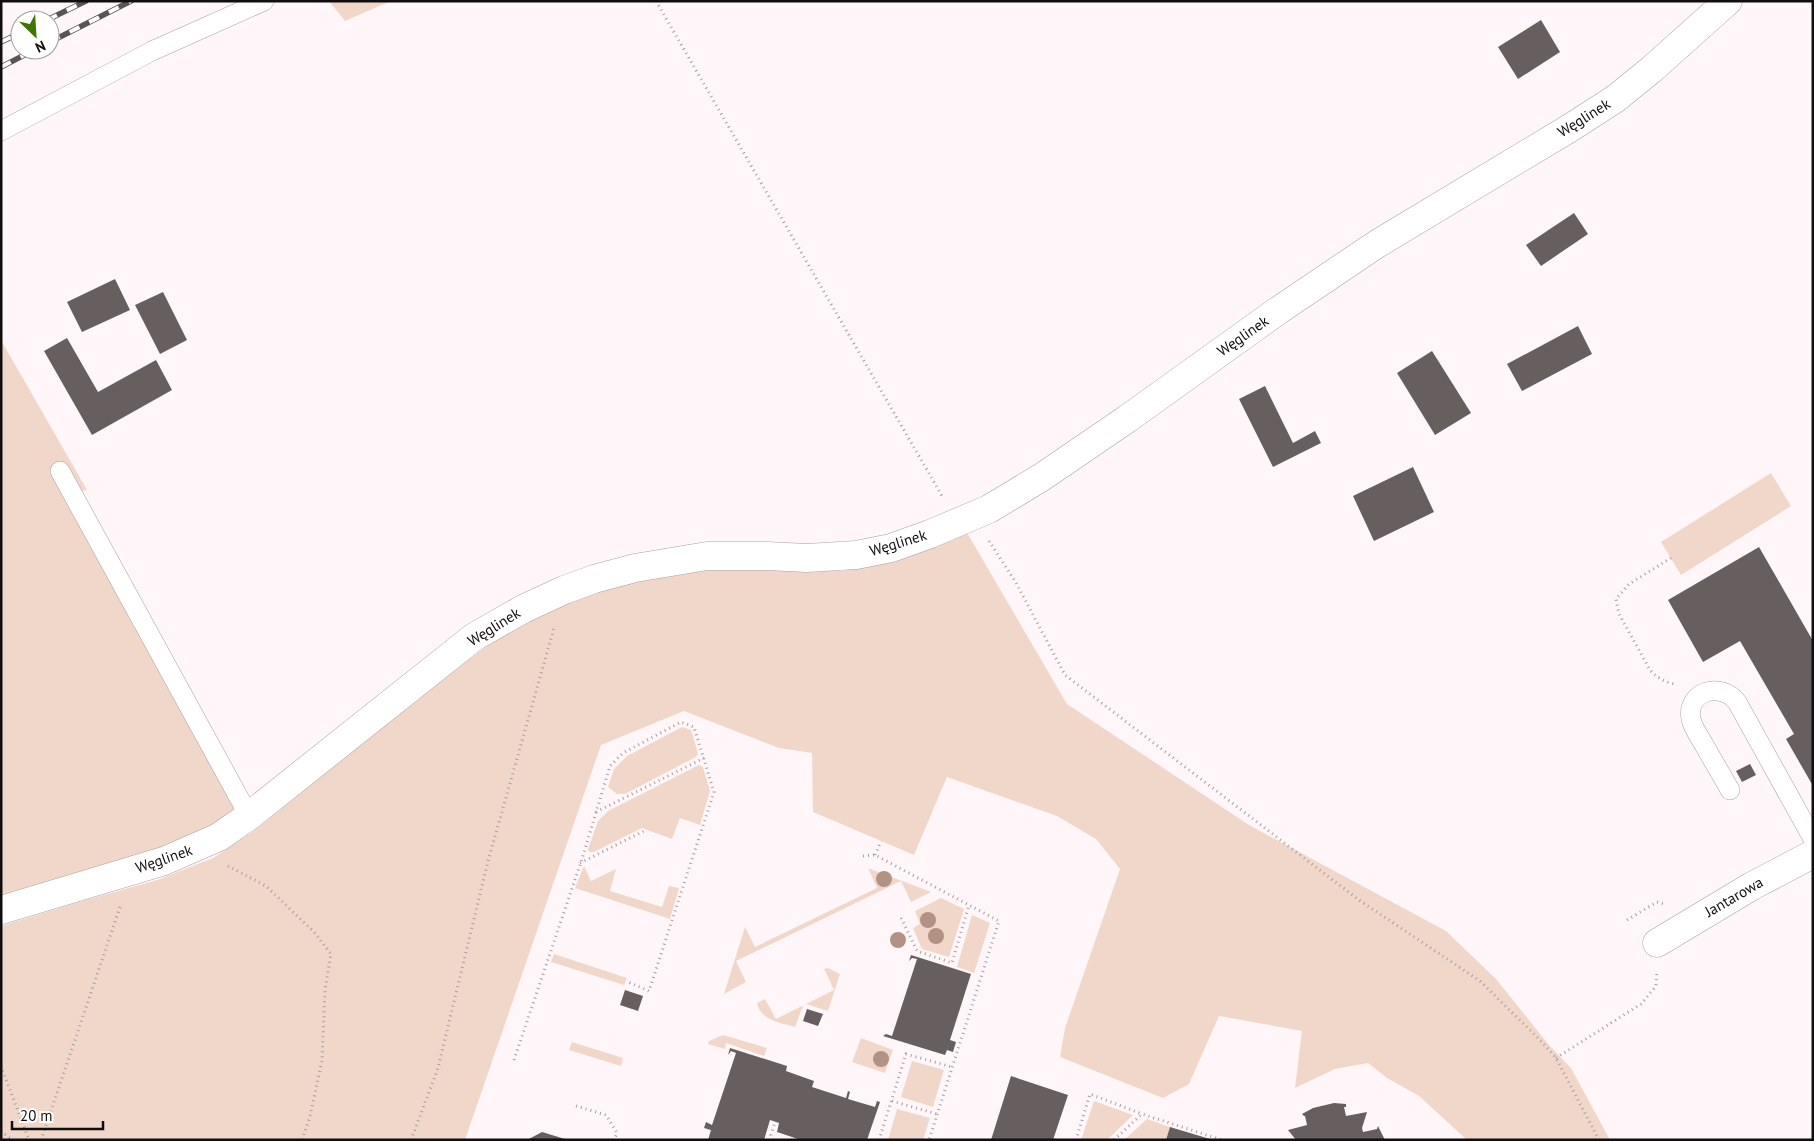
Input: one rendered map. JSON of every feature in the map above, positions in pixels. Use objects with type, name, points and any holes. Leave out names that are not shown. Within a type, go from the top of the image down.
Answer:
[{"type":"street","name":"Węglinek","points":[[1,910],[164,861],[219,838],[474,637],[523,609],[564,590],[594,579],[635,568],[707,556],[807,558],[856,555],[891,548],[989,509],[1042,477],[1279,310],[1377,244],[1615,99],[1652,69],[1728,1]]},
{"type":"street","name":"Jantarowa","points":[[1657,943],[1752,886],[1813,854]]},
{"type":"lane","points":[[1,131],[152,51],[264,1]]},
{"type":"lane","points":[[60,471],[249,816]]},
{"type":"lane","points":[[1730,790],[1693,724],[1691,717],[1692,706],[1696,700],[1701,695],[1713,690],[1729,694],[1737,702],[1813,840]]},
{"type":"path","points":[[656,1],[950,509],[972,516],[1015,581],[1065,675],[1359,900],[1480,981],[1556,1058],[1599,1140]]},
{"type":"path","points":[[411,1140],[438,1068],[488,861],[564,590]]},
{"type":"path","points":[[514,1060],[580,864],[610,766],[624,753],[681,722],[694,728],[714,792],[649,990],[628,982]]},
{"type":"path","points":[[596,812],[704,758]]},
{"type":"path","points":[[580,864],[644,831]]},
{"type":"path","points":[[875,856],[881,841]]},
{"type":"path","points":[[197,848],[266,886],[314,932],[331,954],[326,990],[322,1061],[310,1116],[302,1140]]},
{"type":"path","points":[[863,856],[875,856],[999,921],[929,1140]]},
{"type":"path","points":[[41,1140],[132,871]]},
{"type":"path","points":[[901,918],[917,951],[952,963],[970,906]]},
{"type":"path","points":[[1556,1058],[1641,1004],[1656,986],[1657,943]]},
{"type":"path","points":[[880,1140],[906,1054],[952,1067]]},
{"type":"path","points":[[1,1066],[29,1140]]},
{"type":"path","points":[[1076,1140],[1090,1094],[1142,1114],[1222,1140]]},
{"type":"path","points":[[892,1100],[936,1114]]},
{"type":"path","points":[[576,1106],[606,1115],[616,1133],[614,1140]]},
{"type":"path","points":[[1114,1140],[1142,1114]]},
{"type":"path","points":[[773,1140],[770,1134],[775,1122]]},
{"type":"path","points":[[1,1131],[12,1140]]},
{"type":"shaded area","points":[[329,1],[391,1],[345,21]]},
{"type":"shaded area","points":[[1,340],[87,490],[72,493],[243,807],[195,840],[1,896]]},
{"type":"shaded area","points":[[1771,473],[1791,506],[1681,575],[1661,542]]},
{"type":"shaded area","points":[[966,531],[1067,704],[1249,825],[1446,931],[1496,979],[1549,1045],[1571,1068],[1610,1140],[1467,1140],[1419,1096],[1387,1078],[1368,1063],[1335,1069],[1295,1088],[1302,1031],[1219,1016],[1189,1084],[1163,1098],[1060,1057],[1065,1028],[1120,869],[1096,839],[1057,816],[947,777],[914,855],[813,812],[812,753],[779,748],[684,711],[601,745],[465,1140],[1,1140],[1,926],[157,880],[213,858],[254,831],[409,704],[502,635],[574,600],[630,580],[695,569],[753,568],[843,571],[878,564]]},
{"type":"shaded area","points":[[682,727],[691,730],[698,753],[696,757],[625,794],[617,794],[608,787],[614,769],[627,756]]},
{"type":"shaded area","points":[[699,765],[703,767],[710,791],[700,825],[680,818],[672,839],[642,828],[594,852],[589,852],[588,849],[598,821],[608,811]]},
{"type":"shaded area","points":[[584,866],[591,881],[616,869],[610,891],[662,907],[669,886],[679,888],[670,919],[575,888]]},
{"type":"shaded area","points":[[868,868],[931,892],[911,902],[901,881],[736,961],[746,982],[724,994],[745,927],[755,947],[877,888]]},
{"type":"shaded area","points":[[941,898],[964,909],[949,957],[922,949],[913,928],[920,924],[915,911]]},
{"type":"shaded area","points":[[972,915],[990,923],[974,973],[957,967]]},
{"type":"shaded area","points":[[554,954],[627,978],[624,985],[551,962]]},
{"type":"shaded area","points":[[828,968],[840,974],[828,1011],[806,1004],[834,990],[824,969]]},
{"type":"shaded area","points":[[765,999],[776,1019],[806,1004],[803,1006],[795,1027],[767,1017],[759,1009],[757,1003]]},
{"type":"shaded area","points":[[723,1035],[767,1048],[764,1056],[726,1043],[725,1049],[708,1044],[709,1041]]},
{"type":"shaded area","points":[[861,1038],[893,1050],[885,1073],[852,1062]]},
{"type":"shaded area","points":[[572,1042],[623,1058],[621,1066],[569,1050]]},
{"type":"shaded area","points":[[912,1061],[944,1070],[933,1107],[901,1097]]},
{"type":"shaded area","points":[[1094,1101],[1133,1115],[1107,1140],[1081,1140]]},
{"type":"shaded area","points":[[897,1109],[930,1118],[923,1140],[888,1140]]},
{"type":"shaded area","points":[[1147,1119],[1170,1127],[1166,1140],[1124,1140]]},
{"type":"building","points":[[1541,20],[1560,52],[1518,79],[1498,47]]},
{"type":"building","points":[[1574,213],[1588,234],[1541,266],[1526,245]]},
{"type":"building","points":[[115,279],[130,310],[82,332],[67,302]]},
{"type":"building","points":[[163,292],[187,340],[160,354],[135,305]]},
{"type":"building","points":[[1578,326],[1592,354],[1522,391],[1507,364]]},
{"type":"building","points":[[67,338],[98,392],[156,360],[172,390],[92,435],[44,351]]},
{"type":"building","points":[[1432,351],[1471,413],[1435,435],[1397,373]]},
{"type":"building","points":[[1265,386],[1293,443],[1315,431],[1321,443],[1273,467],[1239,399]]},
{"type":"building","points":[[1413,467],[1434,512],[1374,541],[1353,496]]},
{"type":"building","points":[[1759,547],[1813,641],[1813,786],[1786,739],[1794,734],[1740,641],[1703,662],[1668,600]]},
{"type":"building","points":[[1750,764],[1756,775],[1742,782],[1736,771]]},
{"type":"building","points":[[911,955],[971,974],[950,1040],[956,1042],[953,1052],[947,1050],[945,1055],[883,1036],[886,1034],[892,1036],[917,959],[912,958],[909,961]]},
{"type":"building","points":[[625,990],[643,996],[638,1011],[620,1005]]},
{"type":"building","points":[[807,1009],[823,1014],[818,1026],[803,1021]]},
{"type":"building","points":[[730,1048],[787,1066],[786,1071],[814,1081],[812,1087],[846,1098],[848,1091],[850,1092],[848,1099],[875,1107],[877,1101],[880,1102],[867,1140],[801,1140],[777,1132],[779,1123],[770,1120],[764,1140],[708,1140],[711,1130],[704,1128],[706,1122],[712,1125],[736,1053],[731,1051],[728,1055]]},
{"type":"building","points":[[1011,1076],[1068,1095],[1053,1140],[991,1140]]},
{"type":"building","points":[[1334,1103],[1346,1104],[1346,1107],[1344,1107],[1346,1116],[1367,1112],[1362,1128],[1363,1132],[1377,1129],[1378,1126],[1385,1140],[1296,1140],[1288,1130],[1307,1125],[1305,1116],[1302,1114],[1313,1108]]},
{"type":"building","points":[[1170,1127],[1210,1139],[1166,1140]]},
{"type":"building","points":[[542,1132],[565,1139],[565,1140],[527,1140]]},
{"type":"railway","points":[[60,14],[86,1]]},
{"type":"railway","points":[[60,37],[131,1]]},
{"type":"railway","points":[[1,42],[10,38]]},
{"type":"railway","points":[[1,67],[15,60]]}]
